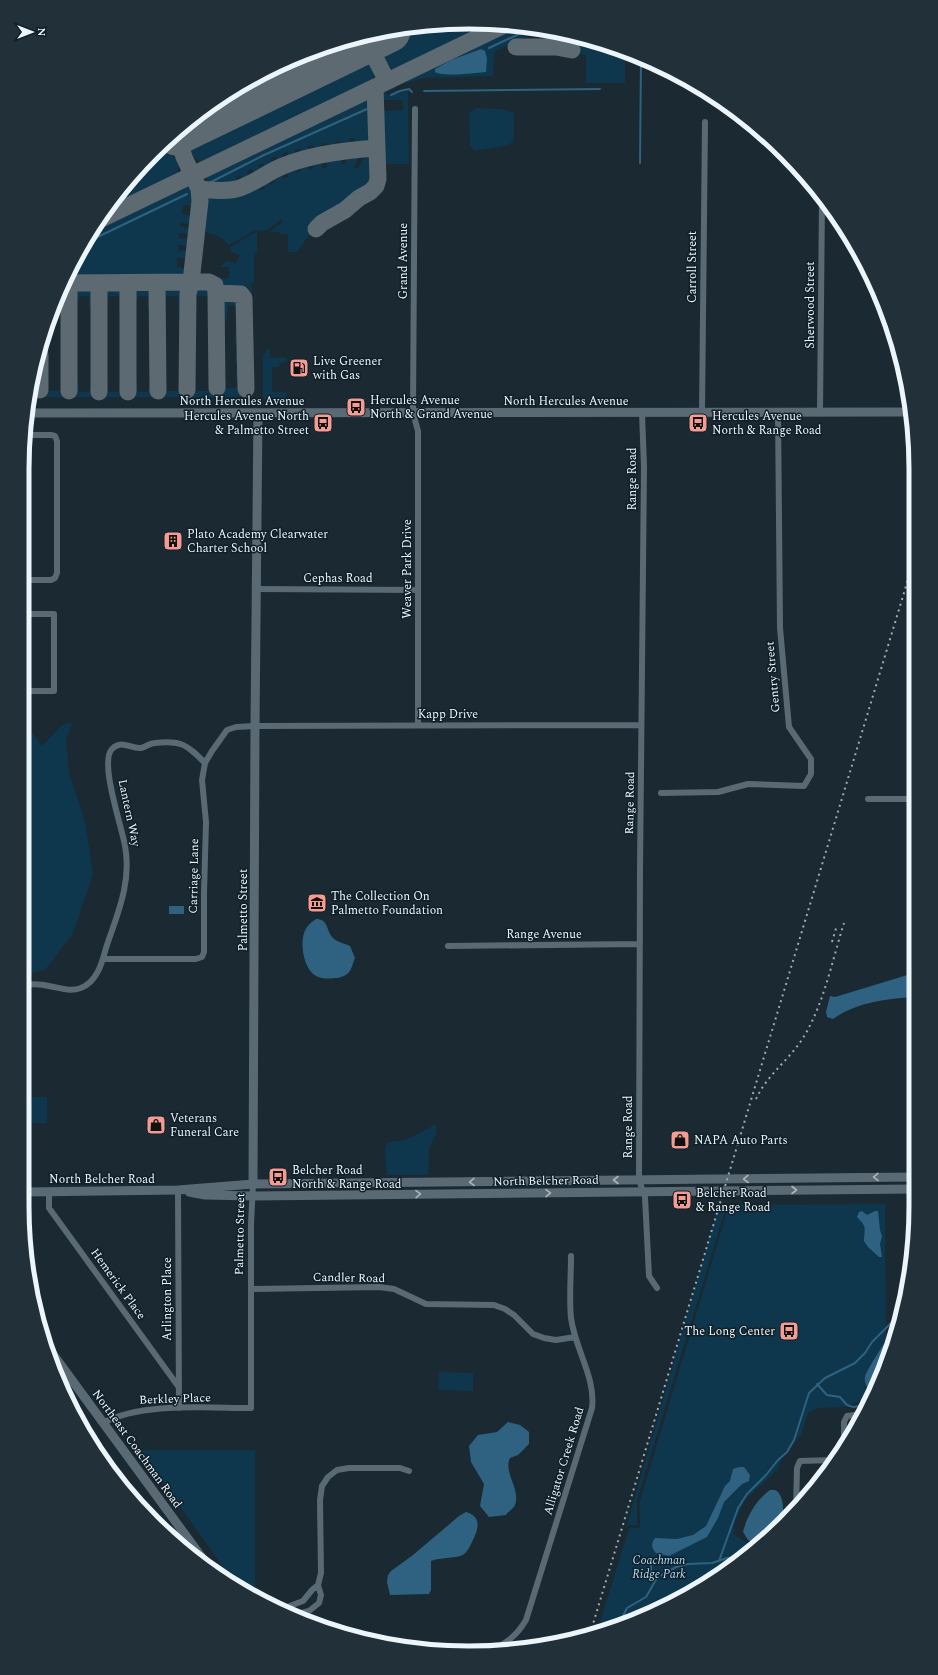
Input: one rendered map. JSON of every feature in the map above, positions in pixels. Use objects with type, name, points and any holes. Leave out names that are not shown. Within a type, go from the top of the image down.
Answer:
[{"type":"main road","name":"North Hercules Avenue","points":[[33,413],[905,412]]},
{"type":"main road","name":"Palmetto Street","points":[[253,1184],[258,413]]},
{"type":"main road","name":"North Belcher Road","points":[[29,1192],[178,1190],[253,1184],[909,1177]]},
{"type":"main road","name":"North Belcher Road","points":[[178,1190],[205,1195],[253,1196],[909,1189]]},
{"type":"main road","name":"Northeast Coachman Road","points":[[57,1359],[198,1553]]},
{"type":"street","name":"Grand Avenue","points":[[414,413],[415,109]]},
{"type":"street","name":"Carroll Street","points":[[702,412],[705,122]]},
{"type":"street","name":"Sherwood Street","points":[[820,412],[822,207]]},
{"type":"street","name":"Gentry Street","points":[[660,792],[718,792],[748,784],[804,786],[811,774],[811,759],[789,727],[781,645],[778,412]]},
{"type":"street","name":"Weaver Park Drive","points":[[414,413],[418,431],[418,725]]},
{"type":"street","name":"Range Road","points":[[642,413],[644,467],[639,1180],[642,1192],[646,1197],[649,1276],[657,1288]]},
{"type":"street","points":[[29,580],[51,580],[55,578],[57,573],[57,441],[55,436],[51,435],[31,435]]},
{"type":"street","name":"Cephas Road","points":[[257,589],[418,590]]},
{"type":"street","points":[[29,614],[54,614],[55,661],[54,691],[29,691]]},
{"type":"street","name":"Kapp Drive","points":[[255,726],[642,725]]},
{"type":"street","name":"Carriage Lane","points":[[103,959],[202,957],[204,952],[206,822],[202,780],[205,763],[227,730],[236,727],[255,726]]},
{"type":"street","name":"Lantern Way","points":[[29,984],[72,990],[83,987],[92,981],[103,959],[124,896],[127,859],[125,845],[112,796],[108,756],[112,750],[117,746],[124,744],[137,748],[154,743],[176,743],[189,747],[205,763]]},
{"type":"street","points":[[868,799],[909,799]]},
{"type":"street","name":"Range Avenue","points":[[448,946],[640,944]]},
{"type":"street","name":"Palmetto Street","points":[[251,1408],[251,1224],[253,1184]]},
{"type":"street","name":"Arlington Place","points":[[178,1190],[179,1408]]},
{"type":"street","name":"Hemerick Place","points":[[49,1191],[49,1208],[178,1386]]},
{"type":"street","name":"Alligator Creek Road","points":[[503,1644],[510,1641],[519,1632],[526,1620],[592,1408],[592,1389],[575,1337],[571,1318],[571,1256]]},
{"type":"street","name":"Candler Road","points":[[251,1289],[386,1288],[426,1304],[494,1305],[505,1309],[514,1315],[533,1334],[556,1340],[575,1337]]},
{"type":"street","name":"Berkley Place","points":[[103,1423],[120,1414],[130,1412],[179,1408],[251,1408]]},
{"type":"street","points":[[844,1436],[844,1422],[847,1416],[857,1414]]},
{"type":"street","points":[[796,1500],[796,1468],[800,1461],[828,1460]]},
{"type":"street","points":[[301,1613],[309,1611],[319,1603],[321,1595],[318,1585],[321,1573],[320,1500],[322,1486],[328,1477],[337,1470],[349,1468],[400,1468],[409,1471]]},
{"type":"street","points":[[287,1607],[303,1601],[318,1585]]},
{"type":"street","points":[[303,1601],[309,1611]]},
{"type":"green space","points":[[440,30],[486,30],[400,71],[391,68],[386,61],[385,53],[388,44],[411,33]]},
{"type":"green space","points":[[503,30],[532,34],[494,52],[493,76],[425,78],[402,84],[385,93],[391,96],[408,92],[409,164],[385,164],[380,159],[379,111],[403,110],[403,100],[379,100],[385,87]],"holes":[[[481,49],[438,74],[435,70],[451,60]]]},
{"type":"green space","points":[[570,41],[625,58],[625,83],[586,83],[586,56],[580,53]]},
{"type":"green space","points":[[356,59],[362,59],[370,63],[372,66],[374,75],[370,85],[203,165],[191,154],[191,139]]},
{"type":"green space","points":[[302,62],[260,82],[274,74]]},
{"type":"green space","points":[[359,100],[367,100],[373,107],[374,143],[371,145],[355,147],[354,138],[349,138],[350,148],[341,149],[340,141],[335,141],[335,150],[328,151],[327,143],[321,144],[321,153],[315,153],[313,145],[308,146],[309,155],[302,156],[300,148],[295,150],[296,158],[291,159],[287,152],[282,154],[285,161],[279,163],[276,156],[271,158],[274,165],[269,169],[265,168],[263,163],[258,165],[261,171],[260,174],[255,176],[251,169],[247,171],[250,180],[244,182],[240,175],[236,177],[238,183],[237,185],[218,187],[206,185],[208,173]]},
{"type":"green space","points":[[476,108],[502,109],[514,113],[514,140],[509,145],[474,151],[470,144],[469,113]]},
{"type":"green space","points":[[372,150],[374,151],[375,161],[373,179],[369,188],[315,227],[297,252],[288,252],[288,234],[270,232],[282,222],[281,219],[268,230],[254,231],[229,245],[220,237],[206,232],[203,219],[206,194],[233,192],[255,184],[260,190],[265,188],[261,180],[265,178],[267,179],[270,185],[275,182],[271,175],[280,171],[283,179],[288,177],[286,169],[289,166],[293,166],[296,173],[301,171],[299,164],[306,161],[309,169],[313,168],[312,160],[319,159],[321,160],[322,168],[327,167],[327,157],[340,155],[342,164],[346,163],[346,154],[362,152],[354,167],[358,169],[367,152]]},
{"type":"green space","points":[[166,151],[178,160],[178,177],[115,207],[138,179]]},
{"type":"green space","points":[[184,184],[193,190],[196,196],[196,206],[183,205],[182,214],[194,216],[194,224],[180,223],[180,227],[193,228],[192,234],[179,233],[179,238],[192,239],[191,246],[178,245],[178,250],[190,251],[189,259],[177,258],[177,267],[188,269],[187,272],[179,277],[166,279],[72,279],[106,221]]},
{"type":"green space","points":[[254,233],[257,233],[257,252],[254,254],[254,283],[251,283],[252,292],[248,291],[248,286],[243,286],[246,291],[230,291],[219,282],[219,278],[229,278],[229,267],[219,267],[227,261],[236,263],[240,255],[231,252],[230,247]]},
{"type":"green space","points":[[77,285],[95,285],[96,307],[89,308],[89,296],[79,296],[79,300],[72,299],[72,289]]},
{"type":"green space","points":[[106,285],[122,285],[126,289],[126,302],[122,302],[122,304],[126,304],[126,308],[119,309],[119,296],[108,296],[108,300],[102,299],[102,289]]},
{"type":"green space","points":[[135,285],[151,285],[155,288],[155,307],[153,309],[148,309],[148,296],[138,296],[137,301],[131,299],[131,288]]},
{"type":"green space","points":[[164,285],[182,285],[186,288],[183,310],[178,310],[178,296],[166,296],[166,300],[162,301],[160,299],[160,289]]},
{"type":"green space","points":[[195,285],[209,285],[214,289],[214,308],[209,310],[208,296],[196,296],[196,301],[190,299],[192,289]]},
{"type":"green space","points":[[221,295],[237,296],[243,302],[243,310],[235,310],[235,306],[228,305],[227,319],[220,319],[219,299]]},
{"type":"green space","points":[[248,296],[252,296],[252,386],[241,397],[35,397],[37,383],[37,388],[40,392],[45,386],[48,386],[48,391],[61,391],[61,377],[67,378],[68,391],[72,390],[72,381],[78,379],[79,392],[89,392],[90,389],[95,389],[97,393],[101,393],[102,381],[104,380],[108,380],[108,392],[119,392],[119,389],[125,389],[127,392],[131,392],[131,382],[133,380],[137,380],[138,392],[148,392],[148,389],[153,389],[156,392],[160,391],[160,380],[165,379],[166,391],[178,391],[178,388],[184,387],[184,390],[189,390],[191,379],[195,379],[196,391],[208,391],[208,388],[219,389],[220,380],[226,380],[226,388],[245,387],[248,389]]},
{"type":"green space","points":[[235,332],[243,333],[242,346],[236,346],[235,344]]},
{"type":"green space","points":[[268,349],[270,349],[270,358],[287,358],[287,362],[280,363],[279,367],[272,367],[272,392],[287,392],[286,399],[264,399],[263,355]]},
{"type":"green space","points":[[236,351],[244,352],[243,364],[235,363]]},
{"type":"green space","points":[[236,370],[243,370],[244,375],[242,383],[236,382]]},
{"type":"green space","points":[[73,722],[66,738],[69,773],[85,822],[93,874],[73,933],[45,970],[29,973],[29,730],[42,746],[62,725]]},
{"type":"green space","points":[[29,1097],[47,1097],[47,1123],[29,1123]]},
{"type":"green space","points":[[436,1124],[436,1135],[429,1148],[428,1175],[387,1175],[385,1152],[387,1142],[406,1140]]},
{"type":"green space","points":[[719,1204],[727,1204],[637,1500],[637,1525],[630,1525],[626,1528]]},
{"type":"green space","name":"Coachman Ridge Park","points":[[885,1204],[886,1347],[865,1398],[845,1407],[819,1408],[808,1413],[801,1435],[785,1452],[777,1470],[745,1500],[735,1521],[733,1534],[750,1544],[713,1572],[664,1601],[637,1613],[599,1626],[629,1528],[640,1528],[640,1501],[729,1205]]},
{"type":"green space","points":[[439,1372],[473,1373],[473,1391],[438,1390]]},
{"type":"green space","points":[[140,1450],[255,1450],[255,1590],[228,1574]]},
{"type":"green space","points":[[134,1487],[153,1511],[138,1496],[134,1491]]},
{"type":"shaded area","points":[[481,49],[485,51],[487,58],[486,72],[445,74],[435,72],[435,69],[451,60]]},
{"type":"shaded area","points":[[169,906],[184,906],[184,914],[169,914]]},
{"type":"shaded area","points":[[316,919],[320,919],[325,923],[334,939],[350,946],[355,958],[350,971],[344,976],[327,979],[316,976],[308,968],[304,957],[302,944],[307,927]]},
{"type":"shaded area","points":[[909,975],[909,997],[872,1002],[842,1013],[833,1019],[827,1017],[826,1012],[830,996],[835,997]]},
{"type":"shaded area","points":[[862,1211],[867,1215],[878,1211],[882,1236],[880,1244],[882,1257],[879,1257],[864,1241],[864,1226],[857,1217],[859,1212]]},
{"type":"shaded area","points":[[889,1337],[876,1374],[868,1389],[865,1380],[866,1374]]},
{"type":"shaded area","points":[[508,1422],[520,1425],[529,1432],[529,1444],[518,1455],[510,1458],[508,1464],[516,1493],[515,1505],[506,1515],[489,1517],[480,1506],[484,1484],[471,1462],[469,1446],[478,1435],[497,1432]]},
{"type":"shaded area","points":[[744,1467],[750,1475],[749,1481],[742,1484],[724,1502],[718,1518],[707,1537],[669,1556],[656,1553],[652,1546],[655,1538],[677,1539],[693,1535],[706,1526],[725,1486],[730,1481],[733,1469]]},
{"type":"shaded area","points":[[770,1490],[775,1490],[778,1492],[783,1504],[783,1514],[752,1542],[748,1540],[743,1532],[753,1509]]},
{"type":"shaded area","points":[[466,1512],[475,1517],[478,1524],[474,1537],[463,1555],[431,1561],[431,1590],[429,1594],[390,1595],[387,1582],[388,1575],[391,1571]]},
{"type":"waterway","points":[[489,48],[522,33]]},
{"type":"waterway","points":[[640,163],[641,64]]},
{"type":"waterway","points":[[391,95],[409,89],[412,92]]},
{"type":"waterway","points":[[424,91],[600,89]]},
{"type":"waterway","points":[[211,182],[264,155],[367,109]]},
{"type":"waterway","points":[[95,238],[187,194]]},
{"type":"waterway","points":[[719,1561],[738,1508],[747,1494],[787,1452],[794,1440],[809,1393],[825,1378],[855,1363],[865,1353],[872,1342],[894,1320]]},
{"type":"waterway","points":[[817,1384],[827,1395],[840,1397],[847,1405],[853,1407],[862,1405]]},
{"type":"waterway","points":[[622,1619],[627,1608],[646,1597],[657,1578],[665,1573],[676,1567],[688,1564],[712,1563],[733,1558]]},
{"type":"waterway","points":[[651,1560],[651,1576],[654,1583]]},
{"type":"taxiway","points":[[110,214],[494,30]]},
{"type":"taxiway","points":[[516,47],[556,47],[556,37]]},
{"type":"taxiway","points":[[367,42],[387,81]]},
{"type":"taxiway","points":[[556,47],[572,50]]},
{"type":"taxiway","points":[[316,229],[322,223],[345,210],[376,186],[378,179],[375,87]]},
{"type":"taxiway","points":[[70,283],[191,282],[200,201],[199,189],[181,147],[183,138],[187,131]]},
{"type":"taxiway","points":[[199,189],[223,191],[232,190],[248,185],[277,169],[306,158],[341,151],[377,148]]},
{"type":"taxiway","points":[[187,390],[188,294],[191,282],[209,282],[215,285],[216,293],[241,294],[244,298],[246,389]]},
{"type":"taxiway","points":[[99,283],[99,392]]},
{"type":"taxiway","points":[[128,283],[128,392]]},
{"type":"taxiway","points":[[157,283],[158,391]]},
{"type":"taxiway","points":[[69,285],[69,391]]},
{"type":"taxiway","points":[[216,293],[217,388]]},
{"type":"taxiway","points":[[40,371],[40,390]]},
{"type":"runway","points":[[195,125],[370,40]]},
{"type":"railway","points":[[592,1628],[909,576]]},
{"type":"railway","points":[[756,1099],[766,1082],[803,1038],[810,1025],[822,997],[844,923]]},
{"type":"railway","points":[[832,942],[837,925]]},
{"type":"place","name":"Live Greener with Gas","points":[[299,368]]},
{"type":"place","name":"Hercules Avenue North & Grand Avenue","points":[[356,407]]},
{"type":"place","name":"Hercules Avenue North & Palmetto Street","points":[[323,423]]},
{"type":"place","name":"Hercules Avenue North & Range Road","points":[[698,423]]},
{"type":"place","name":"Plato Academy Clearwater Charter School","points":[[173,541]]},
{"type":"place","name":"The Collection On Palmetto Foundation","points":[[317,903]]},
{"type":"place","name":"Veterans Funeral Care","points":[[156,1125]]},
{"type":"place","name":"NAPA Auto Parts","points":[[680,1140]]},
{"type":"place","name":"Belcher Road North & Range Road","points":[[278,1177]]},
{"type":"place","name":"Belcher Road & Range Road","points":[[682,1200]]},
{"type":"place","name":"The Long Center","points":[[789,1331]]}]
